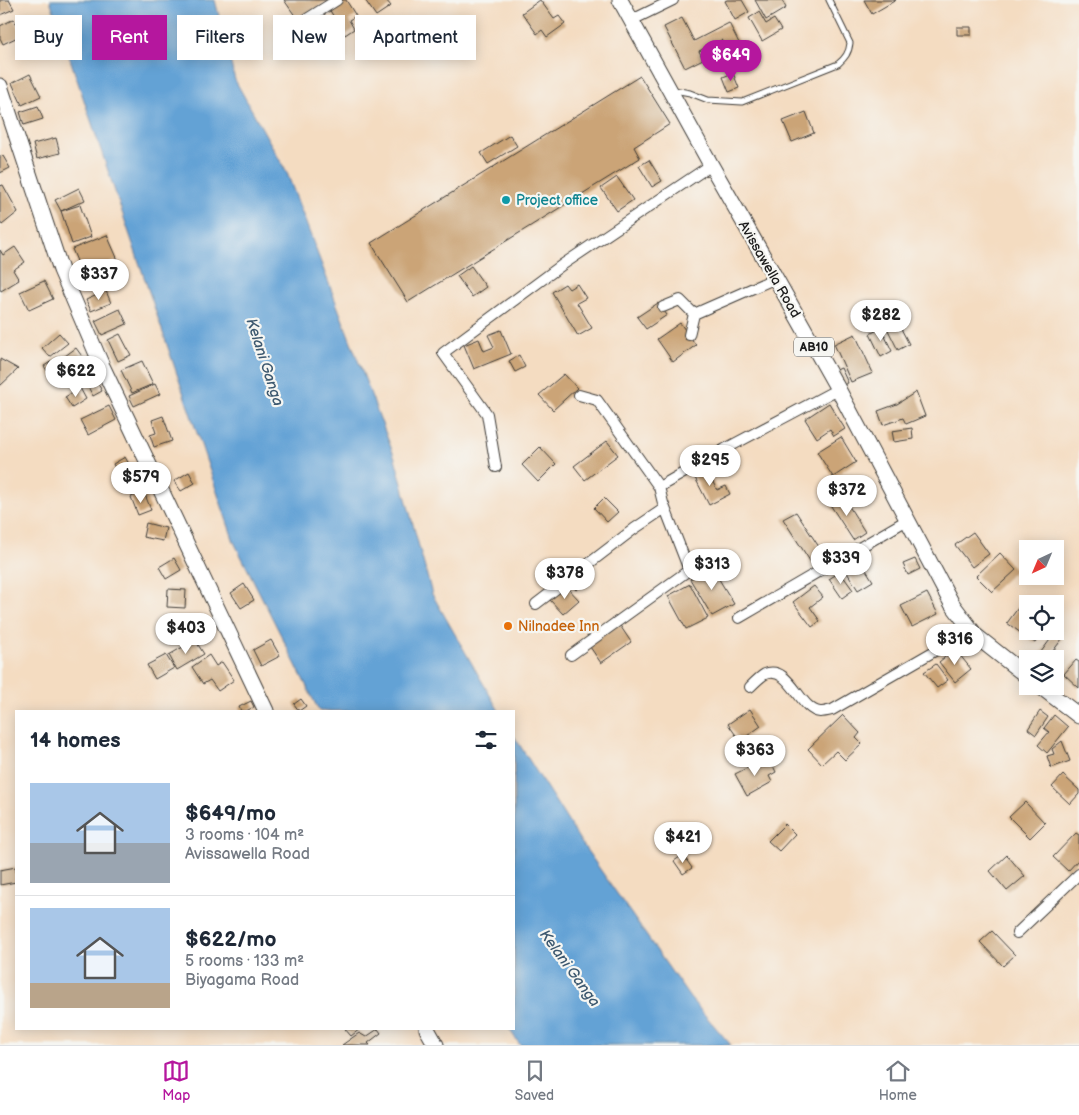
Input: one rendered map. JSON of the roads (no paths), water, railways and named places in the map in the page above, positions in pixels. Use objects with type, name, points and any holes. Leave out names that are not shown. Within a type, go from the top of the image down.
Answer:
[{"type":"main road","name":"Avissawella Road","points":[[620,0],[668,90],[838,389],[940,585],[971,630],[993,651],[1019,670]]},
{"type":"main road","points":[[0,86],[60,270],[102,366],[266,710]]},
{"type":"main road","points":[[1052,695],[1079,716]]},
{"type":"main road","points":[[428,1030],[436,1045]]},
{"type":"street","points":[[313,15],[337,0]]},
{"type":"street","points":[[630,21],[673,0]]},
{"type":"street","points":[[496,467],[487,414],[443,353],[562,265],[711,166]]},
{"type":"street","points":[[694,314],[776,278]]},
{"type":"street","points":[[664,306],[680,300],[694,314]]},
{"type":"street","points":[[689,335],[694,314]]},
{"type":"street","points":[[660,487],[725,449],[838,389]]},
{"type":"street","points":[[572,655],[689,570],[665,508],[660,487],[597,400],[580,395]]},
{"type":"street","points":[[536,604],[634,529],[665,508]]},
{"type":"street","points":[[739,618],[907,520]]},
{"type":"street","points":[[750,687],[765,674],[776,673],[785,679],[808,707],[820,712],[832,710],[971,630]]},
{"type":"street","points":[[1017,933],[1079,874]]},
{"type":"lane","points":[[668,90],[690,93],[708,100],[742,102],[838,64],[846,58],[850,50],[850,43],[829,0]]},
{"type":"water","name":"Kelani Ganga","points":[[50,0],[215,0],[219,15],[177,15],[177,60],[230,60],[235,80],[287,173],[395,458],[432,594],[498,710],[318,710],[234,542],[70,60],[82,60],[82,15],[55,15]]},
{"type":"water","name":"Kelani Ganga","points":[[515,738],[581,842],[690,998],[731,1045],[520,1045],[510,1030],[515,1030]]},
{"type":"place","name":"Project office","points":[[506,200]]},
{"type":"place","name":"Nilnadee Inn","points":[[508,626]]}]
